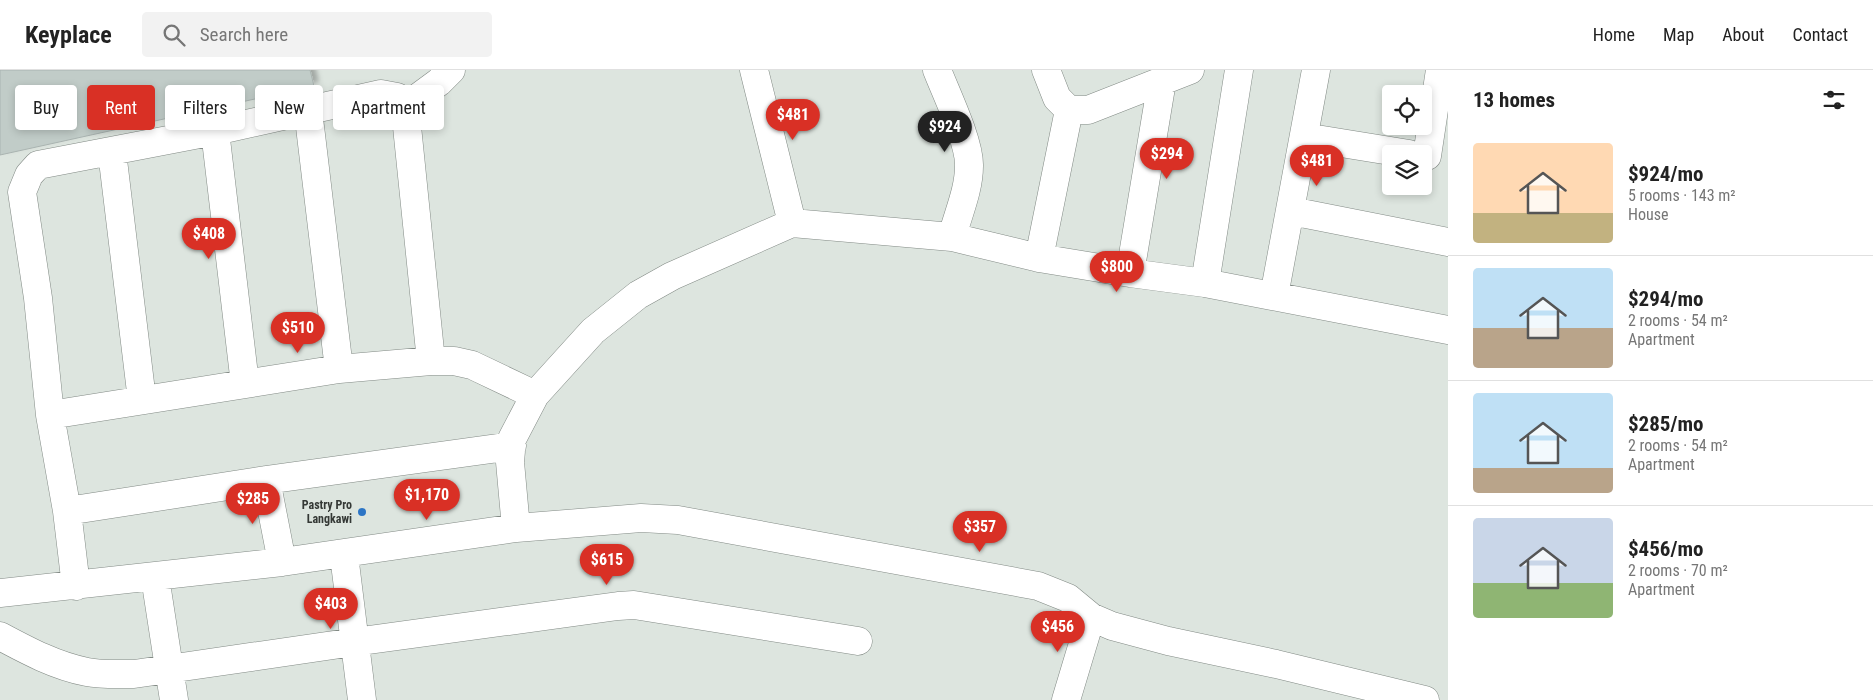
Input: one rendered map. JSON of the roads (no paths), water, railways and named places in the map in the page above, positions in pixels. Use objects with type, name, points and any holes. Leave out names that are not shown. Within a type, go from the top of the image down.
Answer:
[{"type":"street","points":[[435,85],[451,70]]},
{"type":"street","points":[[754,70],[792,223]]},
{"type":"street","points":[[937,70],[964,139],[970,164],[966,187],[952,237]]},
{"type":"street","points":[[1046,70],[1057,98],[1069,110],[1088,110],[1190,70]]},
{"type":"street","points":[[1205,283],[1239,70]]},
{"type":"street","points":[[1274,296],[1316,70]]},
{"type":"street","points":[[1429,145],[1443,74]]},
{"type":"street","points":[[1130,274],[1162,81]]},
{"type":"street","points":[[1039,258],[1069,110]]},
{"type":"street","points":[[76,586],[67,511],[50,415],[38,298],[22,192],[29,175],[38,165],[112,152],[255,122]]},
{"type":"street","points":[[310,130],[339,369]]},
{"type":"street","points":[[407,130],[431,361]]},
{"type":"street","points":[[214,131],[245,384]]},
{"type":"street","points":[[1304,138],[1382,149]]},
{"type":"street","points":[[112,152],[142,400]]},
{"type":"street","points":[[1291,211],[1448,242]]},
{"type":"street","points":[[516,528],[510,462],[512,439],[535,395],[593,331],[638,295],[672,276],[792,223],[952,237],[1039,258],[1130,274],[1205,283],[1448,330]]},
{"type":"street","points":[[50,415],[339,369],[454,360],[472,365],[535,395]]},
{"type":"street","points":[[67,511],[266,480],[512,446]]},
{"type":"street","points":[[266,480],[282,562]]},
{"type":"street","points":[[0,593],[344,555],[516,528],[641,518],[678,520],[1038,586],[1068,598],[1091,617],[1112,626],[1168,641],[1276,664],[1425,700]]},
{"type":"street","points":[[344,555],[362,700]]},
{"type":"street","points":[[155,577],[174,700]]},
{"type":"street","points":[[0,636],[39,657],[87,672],[134,674],[354,642],[634,605],[858,641]]},
{"type":"street","points":[[1066,700],[1091,617]]},
{"type":"place","name":"Pastry Pro Langkawi","points":[[362,512]]}]
